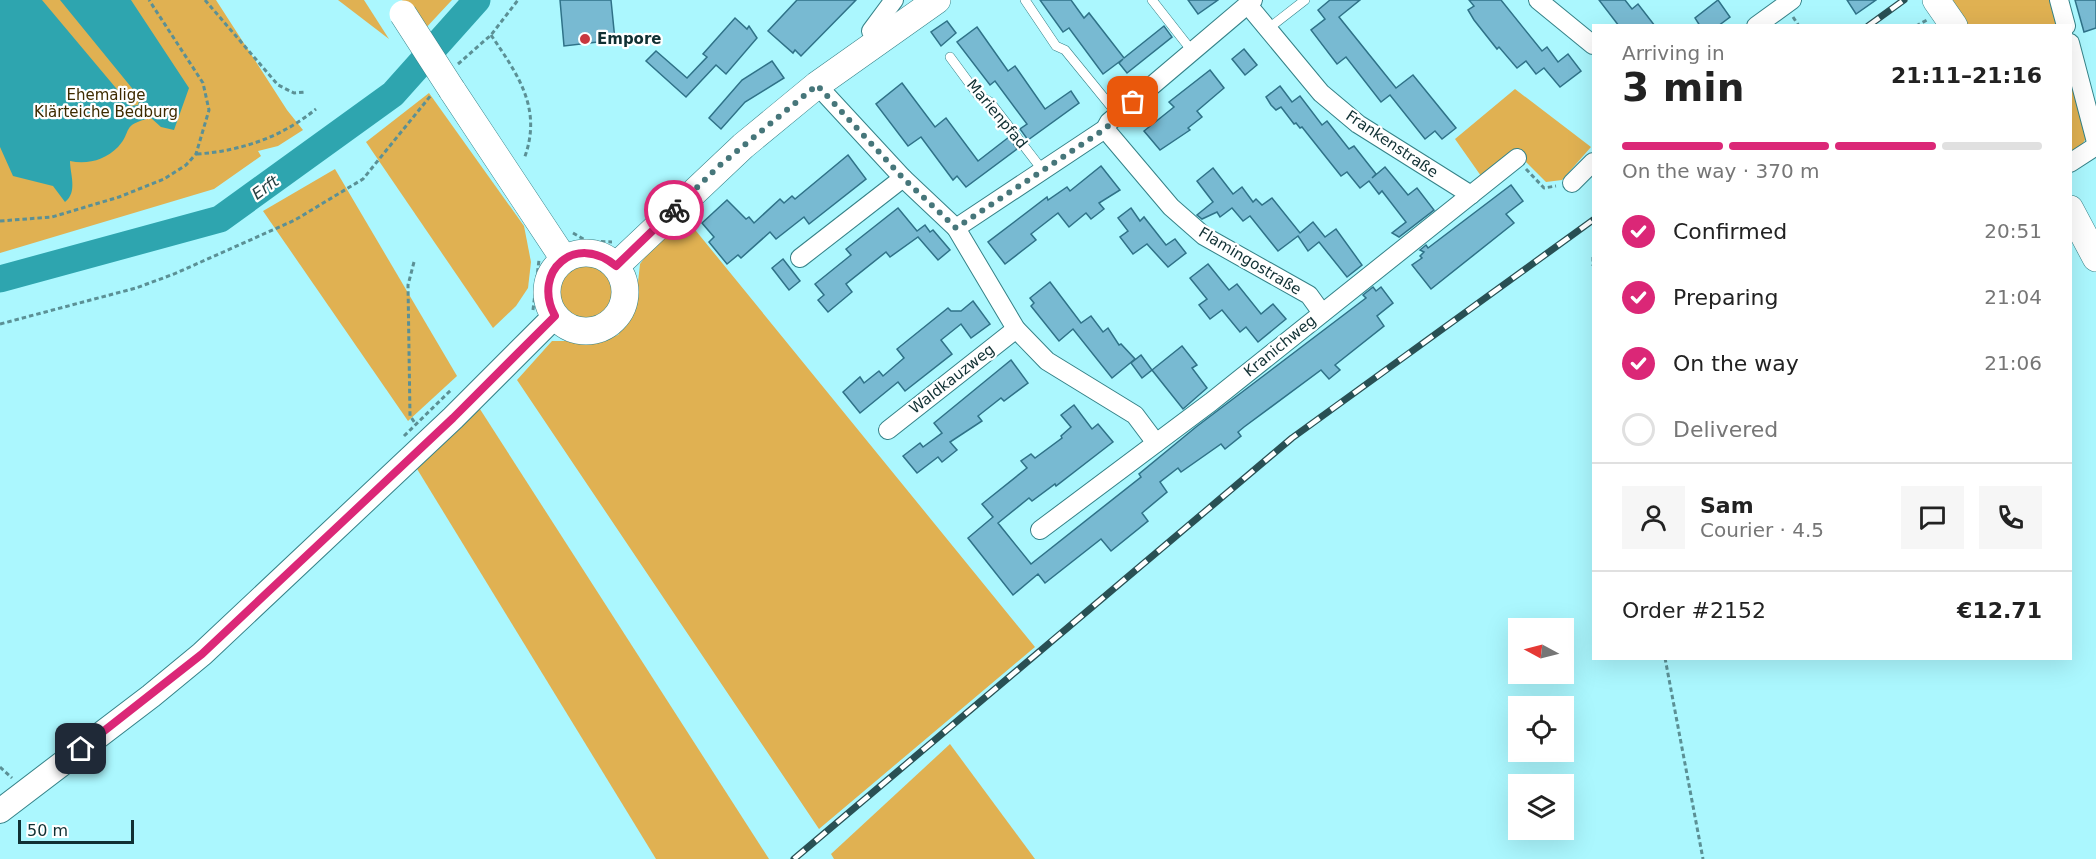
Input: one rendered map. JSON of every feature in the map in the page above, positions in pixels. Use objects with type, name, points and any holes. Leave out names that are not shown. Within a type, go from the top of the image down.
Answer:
[{"type":"main road","points":[[616,266],[719,166],[817,85],[937,0]]},
{"type":"main road","points":[[1936,0],[1952,24]]},
{"type":"main road","points":[[398,7],[560,252]]},
{"type":"main road","points":[[2072,213],[2096,258]]},
{"type":"main road","points":[[560,252],[589,253],[607,259],[616,266],[625,287],[625,300],[620,312],[611,323],[603,328],[585,332],[563,325],[555,316],[548,303],[546,290],[560,252]]},
{"type":"street","points":[[880,40],[872,31],[894,0]]},
{"type":"street","points":[[1538,0],[1592,44]]},
{"type":"street","points":[[1759,24],[1792,0]]},
{"type":"street","points":[[2059,0],[2065,24]]},
{"type":"street","points":[[956,228],[1044,172],[1105,129],[1118,115],[1251,2]]},
{"type":"street","name":"Frankenstraße","points":[[1251,2],[1321,93],[1358,124],[1471,195]]},
{"type":"street","points":[[2072,51],[2096,144],[2072,162]]},
{"type":"street","points":[[817,85],[903,178],[956,228],[1016,329],[1047,361],[1135,415],[1156,443]]},
{"type":"street","name":"Flamingostraße","points":[[1105,129],[1171,207],[1204,236],[1309,295],[1322,313]]},
{"type":"street","name":"Kranichweg","points":[[1040,530],[1156,443],[1518,158]]},
{"type":"street","points":[[1572,183],[1592,163]]},
{"type":"street","points":[[800,258],[903,178]]},
{"type":"street","points":[[0,811],[152,696],[202,654],[529,329],[555,316]]},
{"type":"street","name":"Waldkauzweg","points":[[888,430],[1016,329]]},
{"type":"lane","points":[[1025,0],[1056,46],[1065,50],[1118,115]]},
{"type":"lane","points":[[1152,0],[1192,51]]},
{"type":"lane","points":[[1269,28],[1305,0]]},
{"type":"lane","name":"Marienpfad","points":[[950,57],[978,94],[990,102],[1044,172]]},
{"type":"path","points":[[0,221],[52,217],[119,197],[164,179],[186,165],[196,154],[209,110],[203,83],[149,0]]},
{"type":"path","points":[[205,0],[278,85],[294,93],[305,92]]},
{"type":"path","points":[[458,63],[491,35],[518,0]]},
{"type":"path","points":[[491,35],[528,97],[530,134],[521,166]]},
{"type":"path","points":[[196,154],[248,146],[302,121],[316,109]]},
{"type":"path","points":[[0,324],[145,284],[295,220],[363,179],[404,128]]},
{"type":"path","points":[[1518,158],[1544,188],[1572,183]]},
{"type":"path","points":[[529,329],[539,258],[560,252]]},
{"type":"path","points":[[414,262],[408,285],[410,416],[416,423],[445,410]]},
{"type":"path","points":[[1665,660],[1703,859]]},
{"type":"path","points":[[0,767],[17,782]]},
{"type":"green space","name":"Ehemalige Klärteiche Bedburg","points":[[0,0],[216,0],[287,110],[303,130],[278,146],[258,151],[261,156],[214,189],[0,253]]},
{"type":"green space","points":[[338,0],[364,0],[389,39]]},
{"type":"green space","points":[[402,0],[452,0],[423,31]]},
{"type":"green space","points":[[1945,0],[2053,0],[2060,24],[1961,24]]},
{"type":"green space","points":[[2072,70],[2086,138],[2082,145],[2072,152]]},
{"type":"green space","points":[[1515,89],[1591,147],[1562,180],[1546,182],[1514,150],[1481,176],[1455,139]]},
{"type":"green space","points":[[429,93],[524,226],[531,262],[528,288],[516,306],[493,328],[366,142]]},
{"type":"green space","points":[[335,169],[457,376],[408,421],[263,211]]},
{"type":"green space","points":[[679,210],[1035,647],[819,829],[517,380],[552,341],[595,341],[618,335],[635,310],[640,264]]},
{"type":"green space","points":[[580,262],[592,262],[603,267],[611,275],[616,292],[614,304],[603,317],[592,322],[580,322],[569,317],[561,309],[556,298],[556,286],[561,275],[569,267]]},
{"type":"green space","points":[[478,406],[769,859],[656,859],[414,464]]},
{"type":"green space","points":[[950,744],[1035,859],[834,859],[831,854]]},
{"type":"water","points":[[0,0],[42,0],[131,106],[138,105],[140,98],[60,0],[131,0],[189,88],[174,130],[161,127],[151,118],[131,126],[118,147],[102,158],[89,162],[70,161],[72,188],[65,202],[53,186],[13,176],[0,147]]},
{"type":"building","points":[[560,0],[611,0],[615,40],[564,46]]},
{"type":"building","points":[[797,0],[856,0],[801,56],[795,50],[793,53],[768,31]]},
{"type":"building","points":[[1040,0],[1071,0],[1084,18],[1089,13],[1124,58],[1164,26],[1172,37],[1127,73],[1119,63],[1123,59],[1103,74],[1069,28],[1063,32]]},
{"type":"building","points":[[1188,0],[1218,0],[1198,14]]},
{"type":"building","points":[[1330,0],[1360,0],[1339,17],[1396,88],[1413,75],[1456,128],[1442,139],[1435,131],[1425,139],[1390,95],[1381,102],[1346,57],[1337,64],[1311,30],[1325,19],[1318,10]]},
{"type":"building","points":[[1469,0],[1501,0],[1542,51],[1547,47],[1558,62],[1568,54],[1581,71],[1560,87],[1544,68],[1536,74],[1526,61],[1517,68],[1499,47],[1497,49],[1474,20],[1468,10],[1474,6]]},
{"type":"building","points":[[1599,0],[1625,0],[1632,9],[1638,4],[1653,24],[1617,24]]},
{"type":"building","points":[[1718,0],[1730,17],[1721,24],[1699,24],[1695,18]]},
{"type":"building","points":[[1847,0],[1876,0],[1856,14]]},
{"type":"building","points":[[2075,0],[2096,0],[2096,28],[2084,32]]},
{"type":"building","points":[[735,18],[747,29],[749,26],[757,38],[726,74],[716,65],[686,97],[646,61],[656,51],[687,78],[707,57],[703,54]]},
{"type":"building","points":[[947,21],[956,33],[941,46],[931,32]]},
{"type":"building","points":[[977,27],[1008,71],[1015,66],[1045,109],[1071,91],[1079,103],[1028,140],[1020,129],[1027,124],[995,81],[990,85],[957,42]]},
{"type":"building","points":[[1244,49],[1257,65],[1245,75],[1232,59]]},
{"type":"building","points":[[772,61],[784,78],[745,102],[721,129],[709,118],[742,80]]},
{"type":"building","points":[[1210,70],[1224,88],[1197,111],[1202,117],[1188,128],[1190,130],[1160,150],[1144,131],[1174,107],[1169,102]]},
{"type":"building","points":[[902,83],[935,127],[946,118],[978,161],[1009,137],[1017,149],[966,187],[957,176],[953,180],[921,137],[908,146],[876,104]]},
{"type":"building","points":[[1280,86],[1292,102],[1300,96],[1322,125],[1327,121],[1349,149],[1354,146],[1376,174],[1372,178],[1385,167],[1408,195],[1417,188],[1434,210],[1399,237],[1392,233],[1406,222],[1382,191],[1379,194],[1369,181],[1360,188],[1347,172],[1341,176],[1302,127],[1294,124],[1281,107],[1276,110],[1271,105],[1266,97]]},
{"type":"building","points":[[848,155],[866,179],[809,224],[804,217],[776,239],[770,232],[741,258],[738,255],[727,264],[709,242],[714,237],[702,223],[727,200],[746,219],[749,217],[754,223],[780,199],[784,203],[792,196],[795,199]]},
{"type":"building","points":[[1101,166],[1120,190],[1099,203],[1104,209],[1091,219],[1086,213],[1069,227],[1058,213],[1031,234],[1036,240],[1005,264],[988,242],[1047,197],[1048,200],[1067,187],[1070,191]]},
{"type":"building","points":[[1213,168],[1233,194],[1242,187],[1253,202],[1256,199],[1262,205],[1272,198],[1300,233],[1313,222],[1325,237],[1336,229],[1362,265],[1347,277],[1319,242],[1308,251],[1298,236],[1278,251],[1250,216],[1243,221],[1232,208],[1220,217],[1217,212],[1202,219],[1197,215],[1213,202],[1197,181]]},
{"type":"building","points":[[1511,185],[1523,201],[1506,214],[1514,223],[1431,289],[1412,265],[1422,258],[1420,256],[1424,252],[1420,250],[1426,245],[1428,248]]},
{"type":"building","points":[[898,208],[917,231],[925,225],[930,232],[933,230],[950,250],[938,260],[918,237],[890,257],[886,252],[846,284],[852,292],[828,312],[818,300],[824,295],[815,284],[851,255],[846,249]]},
{"type":"building","points":[[1131,208],[1140,221],[1144,217],[1166,245],[1175,239],[1186,253],[1168,267],[1147,244],[1133,254],[1120,237],[1128,231],[1118,218]]},
{"type":"building","points":[[783,259],[800,281],[789,290],[772,268]]},
{"type":"building","points":[[1208,264],[1229,290],[1237,284],[1261,314],[1273,304],[1286,319],[1258,342],[1246,327],[1240,332],[1222,310],[1210,319],[1199,305],[1207,299],[1190,278]]},
{"type":"building","points":[[1050,282],[1081,323],[1091,316],[1103,332],[1108,328],[1119,345],[1121,344],[1135,359],[1112,378],[1073,329],[1059,341],[1031,306],[1034,303],[1030,298]]},
{"type":"building","points":[[1373,287],[1376,291],[1381,287],[1393,303],[1377,316],[1384,326],[1335,365],[1340,370],[1329,379],[1321,370],[1244,427],[1238,432],[1241,436],[1225,449],[1221,444],[1181,472],[1178,468],[1160,482],[1167,492],[1142,513],[1148,521],[1111,551],[1101,539],[1045,583],[1038,574],[1013,595],[968,538],[993,517],[982,504],[1027,468],[1021,461],[1031,454],[1035,458],[1062,438],[1061,436],[1071,427],[1061,415],[1074,405],[1092,429],[1098,424],[1113,442],[1056,486],[1055,484],[1032,501],[1029,498],[998,523],[1031,564],[1141,477],[1139,474],[1196,427],[1366,298],[1363,295]]},
{"type":"building","points":[[973,301],[990,324],[971,338],[961,324],[941,340],[952,354],[905,391],[898,382],[860,413],[843,392],[860,377],[864,383],[879,371],[883,376],[904,358],[897,349],[948,308],[951,311],[961,311]]},
{"type":"building","points":[[1182,346],[1197,365],[1192,368],[1207,388],[1183,409],[1152,370]]},
{"type":"building","points":[[1141,355],[1152,370],[1142,378],[1131,363]]},
{"type":"building","points":[[1011,360],[1028,383],[1004,401],[1001,398],[978,416],[982,421],[950,442],[957,450],[942,462],[938,457],[917,473],[903,456],[920,443],[923,447],[942,433],[934,423]]},
{"type":"waterway","name":"Erft","points":[[0,279],[220,219],[393,94],[477,0]]},
{"type":"railway","points":[[1871,24],[1904,0]]},
{"type":"railway","points":[[794,859],[1292,438],[1592,221]]},
{"type":"way so far","points":[[674,210],[719,166],[817,85],[903,178],[956,228],[1044,172],[1105,129],[1133,102]]},
{"type":"place","name":"Empore","points":[[585,39]]},
{"type":"route","points":[[81,749],[152,696],[202,654],[453,418],[529,339],[555,316],[548,303],[546,290],[555,267],[564,259],[577,254],[589,253],[599,255],[616,266],[674,210]]}]
